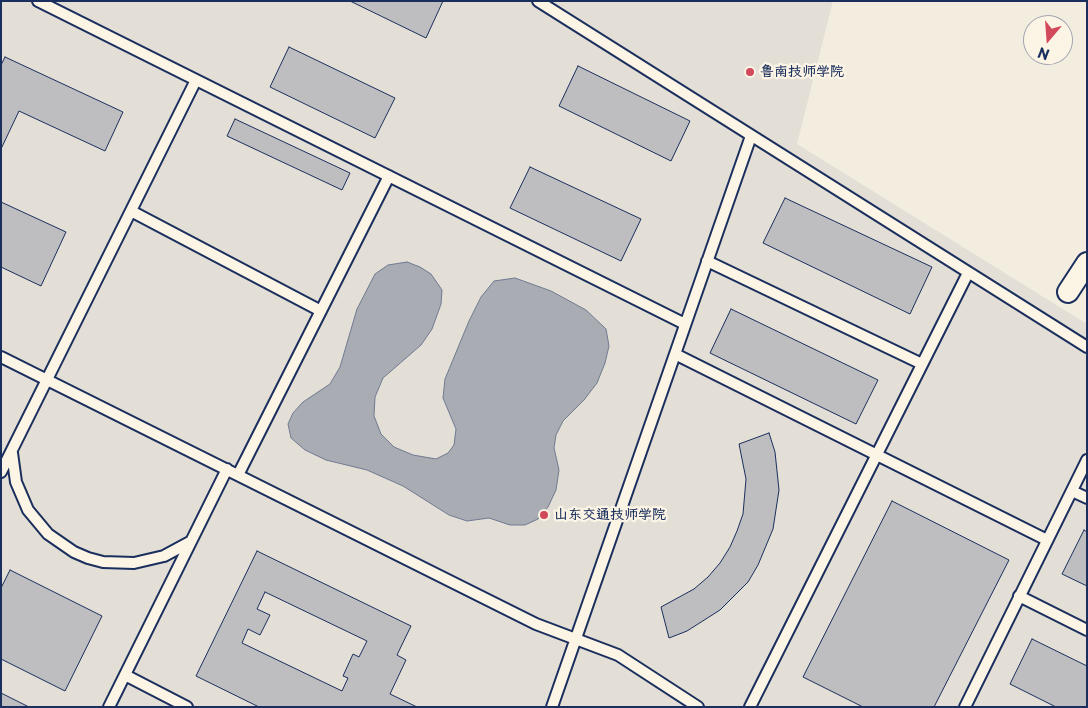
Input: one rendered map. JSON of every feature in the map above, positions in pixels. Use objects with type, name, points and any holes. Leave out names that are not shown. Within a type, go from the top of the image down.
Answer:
[{"type":"street","points":[[1068,292],[1087,263]]},
{"type":"lane","points":[[38,1],[685,324]]},
{"type":"lane","points":[[538,1],[1087,348]]},
{"type":"lane","points":[[1,472],[196,80]]},
{"type":"lane","points":[[552,707],[751,136]]},
{"type":"lane","points":[[238,475],[389,176]]},
{"type":"lane","points":[[131,211],[321,310]]},
{"type":"lane","points":[[708,261],[922,364]]},
{"type":"lane","points":[[750,707],[968,273]]},
{"type":"lane","points":[[675,354],[1048,540]]},
{"type":"lane","points":[[1,357],[536,624],[618,655],[698,707]]},
{"type":"lane","points":[[12,451],[16,482],[28,510],[48,534],[74,552],[103,562],[134,563],[164,556],[191,541]]},
{"type":"lane","points":[[966,706],[1087,460]]},
{"type":"lane","points":[[109,707],[227,470]]},
{"type":"lane","points":[[1072,490],[1087,498]]},
{"type":"lane","points":[[1019,596],[1087,630]]},
{"type":"lane","points":[[125,675],[187,707]]},
{"type":"shaded area","name":"山东交通技师学院","points":[[1,1],[833,1],[797,144],[1087,324],[1087,707],[1,707]]},
{"type":"shaded area","points":[[407,262],[431,274],[442,290],[441,304],[432,329],[421,345],[383,378],[375,397],[374,416],[381,434],[394,447],[413,455],[436,459],[448,453],[454,445],[456,429],[443,398],[445,379],[481,297],[494,281],[515,278],[551,291],[586,310],[606,329],[609,346],[597,383],[584,400],[563,421],[556,435],[554,448],[559,470],[556,490],[548,507],[538,519],[525,525],[510,525],[489,518],[467,521],[449,515],[403,486],[367,470],[326,460],[305,450],[291,438],[288,424],[293,413],[303,402],[330,384],[340,367],[357,309],[375,274],[388,265]]},
{"type":"building","points":[[350,1],[443,1],[426,38]]},
{"type":"building","points":[[289,47],[395,98],[375,138],[270,87]]},
{"type":"building","points":[[5,57],[123,112],[105,151],[19,111],[1,149],[1,65]]},
{"type":"building","points":[[578,66],[690,121],[671,161],[559,106]]},
{"type":"building","points":[[235,119],[350,173],[342,190],[227,136]]},
{"type":"building","points":[[530,167],[641,219],[621,261],[510,208]]},
{"type":"building","points":[[785,198],[932,267],[910,314],[763,243]]},
{"type":"building","points":[[1,202],[66,232],[41,286],[1,267]]},
{"type":"building","points":[[731,309],[878,380],[856,424],[710,353]]},
{"type":"building","points":[[769,433],[775,452],[779,490],[773,529],[758,565],[748,582],[720,610],[687,631],[669,638],[661,607],[694,589],[708,577],[720,563],[737,531],[743,514],[746,479],[739,444]]},
{"type":"building","points":[[892,501],[1009,560],[934,707],[863,707],[803,677]]},
{"type":"building","points":[[1084,530],[1087,532],[1087,586],[1062,574]]},
{"type":"building","points":[[257,551],[411,626],[397,655],[406,660],[390,694],[417,707],[259,707],[196,676]],"holes":[[[265,592],[367,641],[359,657],[353,654],[343,676],[348,678],[342,691],[242,643],[248,629],[260,635],[270,615],[257,609]]]},
{"type":"building","points":[[10,570],[102,616],[65,691],[1,659],[1,588]]},
{"type":"building","points":[[1032,639],[1087,666],[1087,707],[1056,707],[1010,684]]},
{"type":"building","points":[[1,693],[29,707],[1,707]]},
{"type":"place","name":"鲁南技师学院","points":[[750,72]]},
{"type":"place","name":"山东交通技师学院","points":[[544,515]]}]
